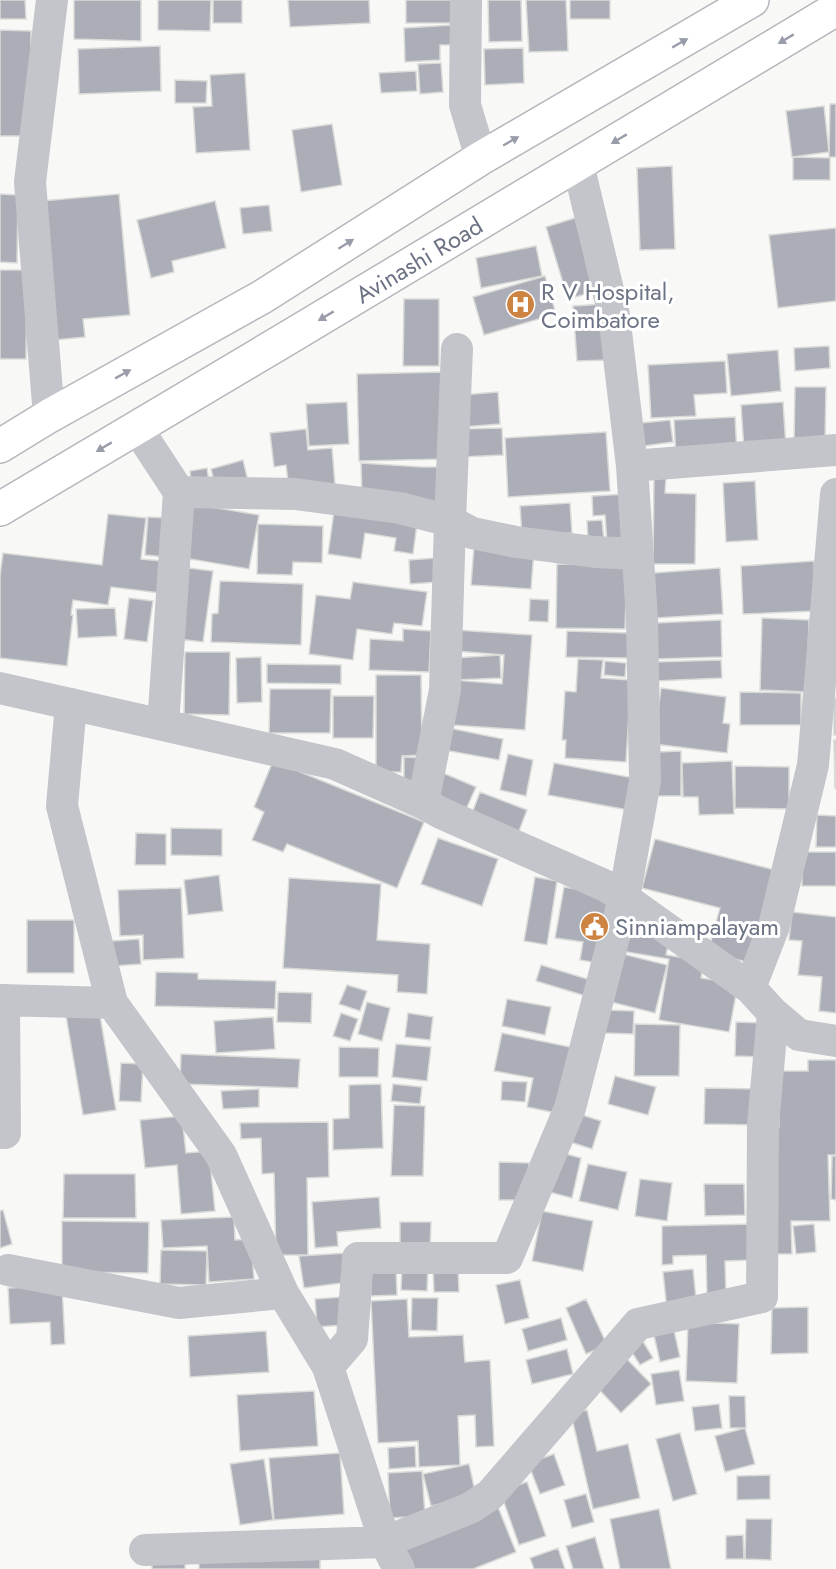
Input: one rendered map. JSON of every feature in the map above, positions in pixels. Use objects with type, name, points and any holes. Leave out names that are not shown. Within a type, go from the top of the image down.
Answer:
[{"type":"main road","points":[[0,446],[48,416],[262,297],[481,158],[752,0]]},
{"type":"main road","name":"Avinashi Road","points":[[0,509],[836,9]]},
{"type":"street","points":[[48,416],[30,182],[52,0]]},
{"type":"street","points":[[466,0],[465,105],[481,158]]},
{"type":"street","points":[[330,1374],[352,1339],[358,1258],[507,1258],[570,1108],[615,892],[645,781],[642,620],[632,465],[614,315],[578,164]]},
{"type":"street","points":[[432,808],[445,690],[457,349]]},
{"type":"street","points":[[137,428],[179,492],[164,725]]},
{"type":"street","points":[[632,465],[836,450]]},
{"type":"street","points":[[179,492],[295,494],[342,499],[400,508],[450,521],[472,533],[516,542],[596,552],[638,554]]},
{"type":"street","points":[[750,988],[774,926],[813,765],[836,494]]},
{"type":"street","points":[[0,687],[335,764],[615,892],[750,988],[773,1013],[799,1035],[836,1041]]},
{"type":"street","points":[[71,704],[62,806],[112,1003],[221,1155],[282,1293],[330,1374],[388,1547]]},
{"type":"street","points":[[0,1133],[5,1133],[2,1000],[112,1003]]},
{"type":"street","points":[[145,1550],[253,1546],[388,1547],[470,1508],[490,1495],[638,1324],[762,1297],[763,1125],[773,1013]]},
{"type":"street","points":[[8,1270],[179,1303],[282,1293]]},
{"type":"building","points":[[0,0],[25,0],[26,19],[0,19]]},
{"type":"building","points":[[74,0],[141,0],[141,41],[74,39]]},
{"type":"building","points":[[158,0],[211,0],[210,31],[158,30]]},
{"type":"building","points":[[213,0],[242,0],[242,23],[213,23]]},
{"type":"building","points":[[288,0],[369,0],[370,23],[290,27]]},
{"type":"building","points":[[406,0],[458,0],[458,23],[406,23]]},
{"type":"building","points":[[488,0],[521,0],[522,41],[489,42]]},
{"type":"building","points":[[526,0],[566,0],[568,51],[529,52]]},
{"type":"building","points":[[570,0],[610,0],[610,19],[570,19]]},
{"type":"building","points":[[452,25],[453,45],[440,45],[440,60],[405,62],[404,28]]},
{"type":"building","points":[[0,30],[31,31],[30,136],[0,136]]},
{"type":"building","points":[[160,46],[161,91],[79,94],[78,49]]},
{"type":"building","points":[[523,48],[524,83],[485,85],[484,49]]},
{"type":"building","points":[[441,63],[443,92],[420,94],[418,64]]},
{"type":"building","points":[[416,71],[417,91],[381,93],[379,73]]},
{"type":"building","points":[[245,73],[250,150],[196,153],[193,107],[212,106],[210,75]]},
{"type":"building","points":[[175,80],[207,81],[206,103],[175,103]]},
{"type":"building","points":[[830,104],[836,104],[836,157],[829,157]]},
{"type":"building","points":[[824,106],[829,152],[792,157],[786,111]]},
{"type":"building","points":[[332,124],[342,185],[301,192],[292,130]]},
{"type":"building","points":[[793,157],[830,158],[830,180],[793,180]]},
{"type":"building","points":[[672,166],[675,249],[640,250],[637,168]]},
{"type":"building","points":[[0,194],[18,195],[17,263],[0,262]]},
{"type":"building","points":[[119,194],[130,315],[83,319],[85,337],[55,340],[42,201]]},
{"type":"building","points":[[215,201],[226,248],[172,261],[174,272],[151,278],[137,220]]},
{"type":"building","points":[[269,205],[272,231],[243,234],[240,208]]},
{"type":"building","points":[[575,218],[597,291],[568,299],[546,227]]},
{"type":"building","points":[[836,228],[836,301],[778,308],[769,235]]},
{"type":"building","points":[[536,246],[542,276],[481,288],[476,258]]},
{"type":"building","points":[[0,270],[27,270],[26,359],[0,359]]},
{"type":"building","points":[[545,276],[556,314],[484,335],[473,297]]},
{"type":"building","points":[[404,299],[439,299],[439,366],[403,366]]},
{"type":"building","points":[[604,304],[608,360],[577,361],[573,306]]},
{"type":"building","points":[[829,346],[830,368],[795,371],[794,348]]},
{"type":"building","points":[[778,350],[781,391],[731,396],[727,354]]},
{"type":"building","points":[[725,361],[727,393],[694,395],[696,416],[651,418],[648,365]]},
{"type":"building","points":[[444,372],[446,459],[359,461],[357,374]]},
{"type":"building","points":[[795,387],[826,387],[825,441],[794,441]]},
{"type":"building","points":[[498,392],[500,424],[463,427],[461,395]]},
{"type":"building","points":[[347,402],[349,444],[309,446],[306,404]]},
{"type":"building","points":[[783,402],[786,447],[744,450],[741,405]]},
{"type":"building","points":[[735,417],[737,453],[676,457],[674,420]]},
{"type":"building","points":[[670,420],[673,442],[644,446],[641,423]]},
{"type":"building","points":[[502,428],[503,455],[462,457],[461,429]]},
{"type":"building","points":[[306,429],[308,450],[332,448],[335,484],[289,489],[286,465],[274,467],[270,433]]},
{"type":"building","points":[[606,432],[610,491],[508,497],[505,438]]},
{"type":"building","points":[[243,460],[248,481],[216,489],[211,469]]},
{"type":"building","points":[[361,463],[442,467],[443,502],[362,499]]},
{"type":"building","points":[[207,468],[210,489],[192,492],[190,471]]},
{"type":"building","points":[[654,478],[666,478],[665,493],[696,494],[695,564],[653,564]]},
{"type":"building","points":[[755,481],[758,540],[726,542],[723,483]]},
{"type":"building","points":[[627,494],[630,540],[607,542],[605,515],[593,516],[592,496]]},
{"type":"building","points":[[187,503],[259,515],[249,569],[178,557]]},
{"type":"building","points":[[570,503],[572,533],[522,536],[520,506]]},
{"type":"building","points":[[335,504],[417,524],[413,554],[394,551],[396,538],[365,533],[361,559],[328,554]]},
{"type":"building","points":[[108,514],[146,518],[141,559],[163,561],[160,593],[111,587],[108,605],[73,600],[67,666],[0,658],[0,576],[3,553],[102,565]]},
{"type":"building","points":[[148,517],[166,518],[165,557],[145,555]]},
{"type":"building","points":[[602,520],[604,541],[588,541],[587,521]]},
{"type":"building","points":[[258,524],[323,526],[322,563],[293,562],[292,575],[257,574]]},
{"type":"building","points":[[474,547],[534,551],[531,589],[471,585]]},
{"type":"building","points":[[436,558],[438,582],[410,584],[409,560]]},
{"type":"building","points":[[814,561],[816,611],[743,614],[741,566]]},
{"type":"building","points":[[557,564],[627,565],[625,629],[556,628]]},
{"type":"building","points":[[188,568],[213,571],[203,642],[178,639]]},
{"type":"building","points":[[720,568],[723,614],[656,618],[653,573]]},
{"type":"building","points":[[220,581],[303,584],[301,645],[211,642],[212,614],[218,613]]},
{"type":"building","points":[[353,582],[427,592],[422,626],[394,623],[392,634],[357,629],[353,660],[309,654],[316,595],[350,599]]},
{"type":"building","points":[[129,598],[153,601],[147,642],[124,639]]},
{"type":"building","points":[[530,599],[549,600],[548,622],[529,621]]},
{"type":"building","points":[[115,608],[117,636],[78,638],[76,609]]},
{"type":"building","points":[[762,618],[809,620],[807,692],[760,690]]},
{"type":"building","points":[[721,620],[722,657],[655,659],[654,623]]},
{"type":"building","points":[[403,629],[431,631],[429,672],[369,670],[370,639],[403,641]]},
{"type":"building","points":[[456,630],[532,635],[525,730],[452,725],[455,680],[502,684],[504,655],[455,651]]},
{"type":"building","points":[[567,631],[629,633],[628,658],[566,657]]},
{"type":"building","points":[[185,652],[230,652],[229,715],[184,714]]},
{"type":"building","points":[[500,655],[501,678],[456,680],[454,658]]},
{"type":"building","points":[[261,657],[262,702],[237,703],[236,658]]},
{"type":"building","points":[[578,659],[603,660],[601,678],[631,680],[626,762],[565,758],[566,740],[562,740],[565,691],[576,692]]},
{"type":"building","points":[[721,660],[722,678],[655,681],[654,662]]},
{"type":"building","points":[[605,661],[626,663],[625,677],[604,675]]},
{"type":"building","points":[[267,664],[341,665],[341,684],[267,683]]},
{"type":"building","points":[[376,675],[421,675],[422,755],[402,756],[401,772],[376,772]]},
{"type":"building","points":[[661,688],[726,697],[723,723],[730,724],[727,753],[654,744]]},
{"type":"building","points":[[270,689],[331,689],[330,733],[269,733]]},
{"type":"building","points":[[740,692],[801,693],[801,725],[740,725]]},
{"type":"building","points":[[333,696],[374,696],[373,738],[333,738]]},
{"type":"building","points":[[834,698],[836,698],[836,735],[834,735]]},
{"type":"building","points":[[449,728],[503,739],[499,760],[444,750]]},
{"type":"building","points":[[834,740],[836,740],[836,788],[835,788]]},
{"type":"building","points":[[681,751],[681,796],[658,796],[658,752]]},
{"type":"building","points":[[508,754],[533,760],[526,796],[500,790]]},
{"type":"building","points":[[404,757],[423,758],[422,784],[404,784]]},
{"type":"building","points":[[273,761],[424,822],[397,888],[287,844],[283,852],[252,840],[264,812],[254,807]]},
{"type":"building","points":[[732,761],[734,814],[699,815],[698,797],[683,797],[682,763]]},
{"type":"building","points":[[554,763],[634,778],[628,810],[548,795]]},
{"type":"building","points":[[735,766],[789,767],[789,809],[735,808]]},
{"type":"building","points":[[443,773],[476,787],[464,814],[431,799]]},
{"type":"building","points":[[480,792],[527,810],[516,839],[469,821]]},
{"type":"building","points":[[817,815],[836,816],[836,847],[816,847]]},
{"type":"building","points":[[171,828],[222,829],[222,856],[171,855]]},
{"type":"building","points":[[136,833],[166,834],[166,865],[135,865]]},
{"type":"building","points":[[438,838],[498,859],[482,906],[421,884]]},
{"type":"building","points":[[655,839],[775,870],[750,963],[708,952],[720,908],[642,888]]},
{"type":"building","points":[[802,852],[836,852],[836,886],[802,886]]},
{"type":"building","points":[[219,875],[223,911],[188,915],[184,880]]},
{"type":"building","points":[[535,877],[557,881],[547,945],[524,941]]},
{"type":"building","points":[[289,878],[381,884],[377,940],[430,944],[427,994],[397,992],[398,975],[283,968]]},
{"type":"building","points":[[564,887],[614,895],[603,964],[580,960],[583,942],[555,938]]},
{"type":"building","points":[[181,888],[184,958],[143,960],[143,935],[120,936],[118,890]]},
{"type":"building","points":[[792,912],[836,917],[836,1013],[819,1011],[822,977],[798,975],[802,941],[789,940]]},
{"type":"building","points":[[27,920],[74,920],[74,973],[27,973]]},
{"type":"building","points":[[625,928],[670,935],[666,955],[704,961],[701,978],[738,984],[729,1032],[659,1020],[669,959],[621,951]]},
{"type":"building","points":[[139,939],[141,964],[114,966],[112,941]]},
{"type":"building","points":[[619,953],[667,965],[655,1013],[607,1001]]},
{"type":"building","points":[[541,965],[594,981],[589,997],[536,981]]},
{"type":"building","points":[[156,972],[198,973],[198,979],[276,981],[275,1009],[155,1006]]},
{"type":"building","points":[[347,985],[367,991],[360,1011],[339,1004]]},
{"type":"building","points":[[278,992],[312,993],[311,1023],[277,1022]]},
{"type":"building","points":[[507,999],[551,1007],[545,1035],[502,1026]]},
{"type":"building","points":[[367,1002],[390,1008],[382,1041],[358,1034]]},
{"type":"building","points":[[98,1004],[116,1110],[83,1115],[65,1010]]},
{"type":"building","points":[[606,1010],[634,1011],[633,1034],[605,1033]]},
{"type":"building","points":[[341,1013],[358,1019],[350,1041],[333,1036]]},
{"type":"building","points":[[408,1013],[433,1017],[430,1040],[405,1037]]},
{"type":"building","points":[[273,1017],[275,1049],[216,1053],[214,1021]]},
{"type":"building","points":[[736,1022],[766,1023],[764,1057],[735,1056]]},
{"type":"building","points":[[635,1024],[680,1025],[679,1076],[634,1076]]},
{"type":"building","points":[[502,1033],[575,1048],[561,1114],[527,1107],[533,1078],[494,1071]]},
{"type":"building","points":[[396,1044],[431,1047],[427,1081],[392,1077]]},
{"type":"building","points":[[339,1047],[379,1048],[378,1077],[339,1077]]},
{"type":"building","points":[[181,1054],[300,1059],[298,1088],[180,1084]]},
{"type":"building","points":[[808,1060],[836,1060],[836,1155],[828,1155],[830,1221],[791,1221],[792,1254],[772,1254],[770,1127],[779,1127],[778,1071],[808,1071]]},
{"type":"building","points":[[121,1063],[143,1064],[141,1102],[119,1101]]},
{"type":"building","points":[[615,1076],[656,1087],[648,1115],[608,1104]]},
{"type":"building","points":[[502,1081],[527,1082],[525,1102],[501,1100]]},
{"type":"building","points":[[381,1084],[383,1148],[333,1150],[333,1119],[349,1118],[349,1085]]},
{"type":"building","points":[[393,1084],[422,1087],[420,1104],[391,1101]]},
{"type":"building","points":[[705,1088],[758,1089],[757,1125],[704,1124]]},
{"type":"building","points":[[259,1089],[259,1107],[223,1109],[221,1091]]},
{"type":"building","points":[[394,1105],[425,1106],[423,1176],[391,1176]]},
{"type":"building","points":[[576,1113],[601,1121],[592,1149],[567,1141]]},
{"type":"building","points":[[182,1116],[186,1153],[209,1151],[215,1211],[181,1214],[177,1165],[145,1168],[140,1120]]},
{"type":"building","points":[[328,1122],[329,1177],[307,1178],[308,1255],[276,1255],[274,1173],[262,1174],[261,1138],[241,1139],[240,1123]]},
{"type":"building","points":[[555,1151],[581,1158],[572,1198],[545,1191]]},
{"type":"building","points":[[832,1156],[836,1156],[836,1200],[831,1199]]},
{"type":"building","points":[[499,1162],[529,1163],[527,1200],[499,1200]]},
{"type":"building","points":[[588,1164],[627,1172],[618,1210],[579,1201]]},
{"type":"building","points":[[64,1174],[135,1174],[136,1218],[63,1218]]},
{"type":"building","points":[[640,1179],[672,1183],[667,1221],[635,1216]]},
{"type":"building","points":[[704,1184],[744,1184],[745,1215],[705,1216]]},
{"type":"building","points":[[379,1197],[381,1228],[337,1232],[338,1246],[315,1248],[312,1202]]},
{"type":"building","points":[[3,1210],[12,1244],[0,1248],[0,1211]]},
{"type":"building","points":[[542,1211],[593,1221],[583,1271],[532,1261]]},
{"type":"building","points":[[234,1217],[235,1240],[251,1239],[254,1279],[209,1282],[207,1246],[163,1248],[161,1220]]},
{"type":"building","points":[[62,1221],[149,1222],[148,1273],[62,1272]]},
{"type":"building","points":[[400,1222],[431,1222],[430,1254],[400,1253]]},
{"type":"building","points":[[754,1224],[755,1260],[725,1261],[726,1295],[707,1295],[706,1255],[673,1256],[673,1264],[662,1265],[662,1226]]},
{"type":"building","points":[[814,1224],[816,1252],[796,1254],[793,1226]]},
{"type":"building","points":[[161,1250],[207,1251],[206,1285],[160,1284]]},
{"type":"building","points":[[347,1253],[349,1282],[304,1288],[299,1256]]},
{"type":"building","points":[[396,1267],[397,1295],[371,1296],[370,1269]]},
{"type":"building","points":[[402,1267],[428,1267],[427,1291],[401,1290]]},
{"type":"building","points":[[458,1267],[459,1292],[434,1292],[433,1268]]},
{"type":"building","points":[[693,1269],[697,1308],[667,1310],[663,1272]]},
{"type":"building","points":[[520,1280],[529,1318],[505,1324],[496,1285]]},
{"type":"building","points":[[62,1285],[65,1344],[51,1345],[50,1322],[10,1324],[8,1288]]},
{"type":"building","points":[[342,1297],[344,1325],[317,1327],[315,1299]]},
{"type":"building","points":[[412,1298],[438,1298],[437,1331],[411,1330]]},
{"type":"building","points":[[407,1299],[409,1337],[463,1335],[465,1362],[490,1360],[494,1446],[476,1447],[475,1415],[458,1416],[460,1465],[419,1467],[418,1441],[378,1443],[371,1301]]},
{"type":"building","points":[[586,1299],[607,1345],[586,1354],[566,1308]]},
{"type":"building","points":[[808,1307],[808,1353],[771,1354],[772,1308]]},
{"type":"building","points":[[561,1318],[567,1340],[528,1351],[522,1329]]},
{"type":"building","points":[[688,1322],[739,1324],[737,1383],[686,1381]]},
{"type":"building","points":[[673,1326],[680,1357],[660,1362],[653,1331]]},
{"type":"building","points":[[266,1331],[269,1372],[190,1377],[188,1336]]},
{"type":"building","points":[[641,1338],[653,1358],[640,1365],[628,1346]]},
{"type":"building","points":[[567,1349],[573,1374],[532,1384],[526,1360]]},
{"type":"building","points":[[624,1356],[651,1384],[621,1413],[594,1384]]},
{"type":"building","points":[[679,1370],[684,1401],[656,1405],[651,1374]]},
{"type":"building","points":[[314,1391],[318,1446],[240,1451],[237,1395]]},
{"type":"building","points":[[729,1396],[745,1396],[746,1428],[730,1428]]},
{"type":"building","points":[[719,1404],[722,1428],[695,1431],[692,1407]]},
{"type":"building","points":[[587,1410],[597,1451],[628,1444],[640,1498],[593,1509],[571,1414]]},
{"type":"building","points":[[745,1428],[755,1464],[725,1472],[715,1436]]},
{"type":"building","points":[[680,1433],[697,1494],[673,1501],[656,1439]]},
{"type":"building","points":[[415,1446],[416,1467],[389,1469],[388,1448]]},
{"type":"building","points":[[340,1453],[344,1514],[274,1520],[269,1458]]},
{"type":"building","points":[[554,1454],[565,1485],[540,1494],[528,1463]]},
{"type":"building","points":[[264,1459],[273,1520],[240,1525],[230,1464]]},
{"type":"building","points":[[469,1464],[476,1496],[431,1506],[423,1474]]},
{"type":"building","points":[[422,1471],[425,1516],[390,1518],[388,1473]]},
{"type":"building","points":[[770,1475],[770,1499],[737,1500],[737,1476]]},
{"type":"building","points":[[527,1482],[546,1536],[519,1545],[500,1491]]},
{"type":"building","points":[[586,1494],[594,1522],[572,1528],[564,1500]]},
{"type":"building","points":[[498,1507],[516,1552],[473,1569],[413,1569],[403,1544]]},
{"type":"building","points":[[659,1509],[671,1569],[620,1569],[610,1519]]},
{"type":"building","points":[[746,1519],[772,1519],[771,1560],[745,1559]]},
{"type":"building","points":[[743,1535],[744,1559],[726,1559],[726,1536]]},
{"type":"building","points":[[595,1537],[604,1569],[573,1569],[566,1546]]},
{"type":"building","points":[[558,1548],[565,1569],[534,1569],[530,1558]]},
{"type":"building","points":[[320,1559],[320,1569],[199,1569],[199,1560]]},
{"type":"building","points":[[152,1562],[185,1563],[185,1569],[152,1569]]},
{"type":"place","name":"R V Hospital, Coimbatore","points":[[520,305]]},
{"type":"place","name":"Sinniampalayam","points":[[594,926]]}]
